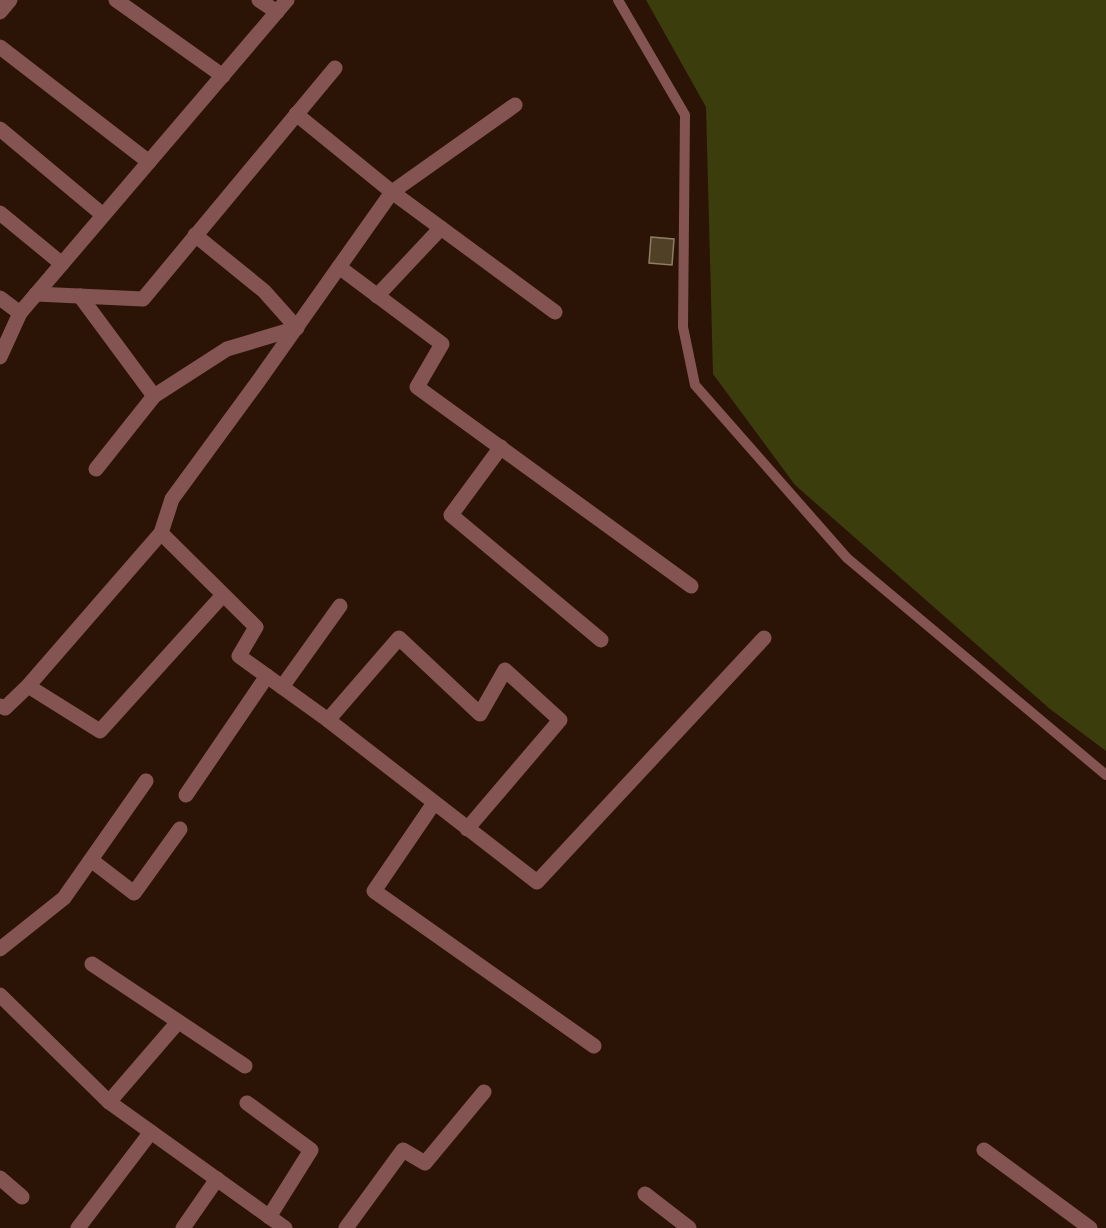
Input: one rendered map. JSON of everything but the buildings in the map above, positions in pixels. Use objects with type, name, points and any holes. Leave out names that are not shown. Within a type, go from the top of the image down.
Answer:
[{"type":"street","points":[[0,12],[10,0]]},
{"type":"street","points":[[116,0],[223,76]]},
{"type":"street","points":[[0,357],[20,313],[282,6],[259,0]]},
{"type":"street","points":[[0,47],[149,162]]},
{"type":"street","points":[[36,294],[143,299],[335,68]]},
{"type":"street","points":[[0,706],[5,708],[28,686],[160,533],[172,499],[297,328],[392,192],[515,105]]},
{"type":"street","points":[[296,114],[392,192],[555,312]]},
{"type":"street","points":[[0,129],[104,215]]},
{"type":"street","points":[[0,213],[62,264]]},
{"type":"street","points":[[377,296],[441,228]]},
{"type":"street","points":[[195,235],[264,291],[297,328]]},
{"type":"street","points":[[339,267],[442,344],[417,387],[691,586]]},
{"type":"street","points":[[80,296],[154,396]]},
{"type":"street","points":[[0,298],[20,313]]},
{"type":"street","points":[[96,469],[154,396],[227,349],[297,328]]},
{"type":"street","points":[[501,447],[451,515],[602,640]]},
{"type":"street","points":[[160,533],[256,627],[239,656],[328,720],[537,882],[765,638]]},
{"type":"street","points":[[28,686],[100,731],[223,595]]},
{"type":"street","points":[[282,687],[340,606]]},
{"type":"street","points":[[328,720],[399,638],[480,714],[505,670],[560,720],[466,829]]},
{"type":"street","points":[[186,795],[267,676]]},
{"type":"street","points":[[0,949],[64,898],[146,781]]},
{"type":"street","points":[[434,803],[374,891],[594,1046]]},
{"type":"street","points":[[91,860],[134,893],[180,829]]},
{"type":"street","points":[[92,964],[245,1066]]},
{"type":"street","points":[[0,995],[110,1102],[285,1228]]},
{"type":"street","points":[[110,1102],[178,1022]]},
{"type":"street","points":[[346,1228],[403,1150],[425,1163],[484,1092]]},
{"type":"street","points":[[247,1103],[311,1150],[269,1217]]},
{"type":"street","points":[[78,1228],[151,1132]]},
{"type":"street","points":[[984,1150],[1090,1228]]},
{"type":"street","points":[[0,1178],[22,1197]]},
{"type":"street","points":[[183,1228],[217,1179]]},
{"type":"street","points":[[645,1194],[689,1228]]},
{"type":"lane","points":[[618,0],[685,115],[683,327],[695,385],[847,558],[1106,775]]},
{"type":"shaded area","points":[[646,0],[1106,0],[1106,751],[1050,709],[795,485],[713,374],[706,107]]}]
